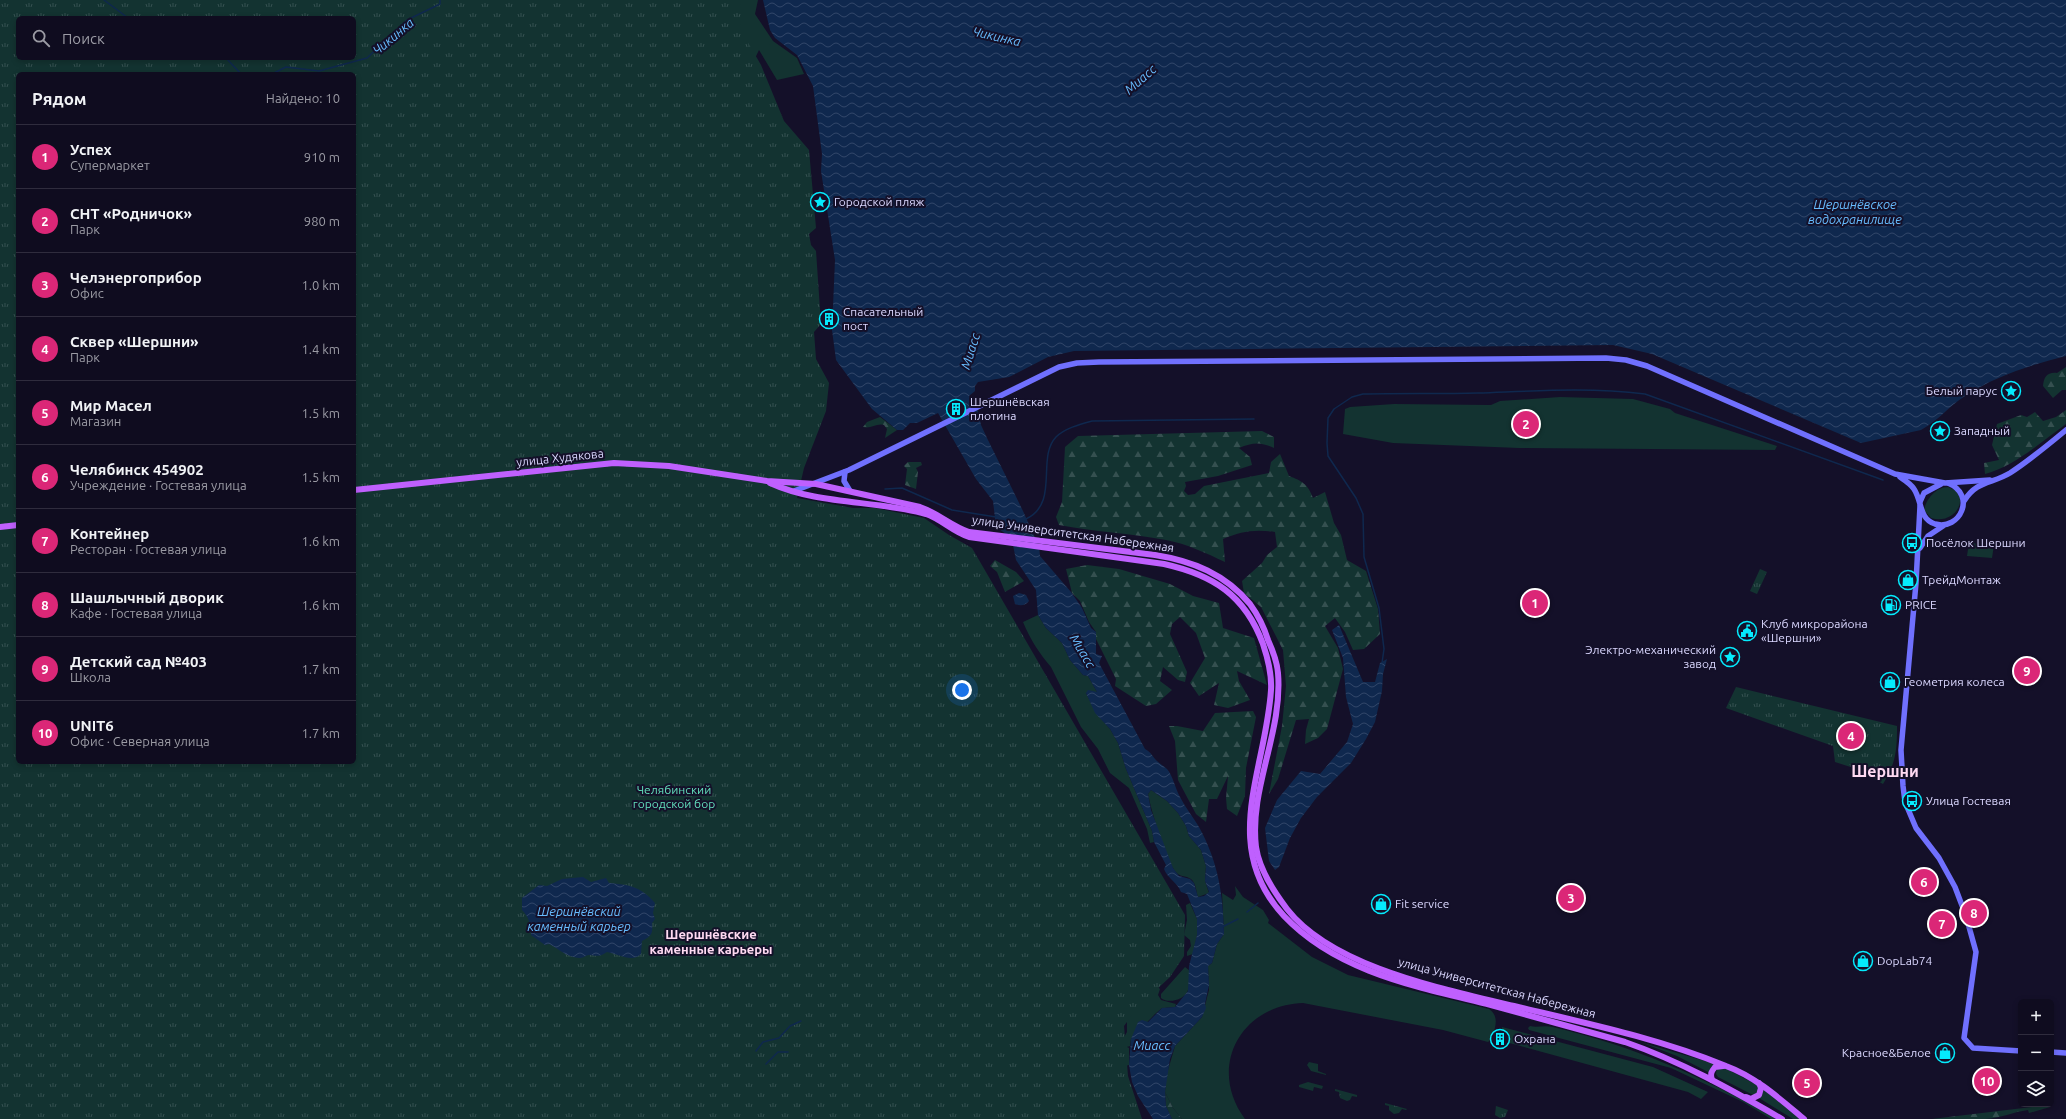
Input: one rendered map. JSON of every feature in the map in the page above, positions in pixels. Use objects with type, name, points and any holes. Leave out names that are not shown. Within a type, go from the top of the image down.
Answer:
[{"type":"main road","points":[[794,491],[845,472],[1059,366],[1077,363],[1606,358],[1626,360],[1647,366],[1895,474],[1910,484],[1928,520],[1935,524],[1945,524]]},
{"type":"main road","points":[[1918,552],[1922,542],[1928,536],[1959,515],[1964,501],[1973,489],[1990,480],[2009,474],[2066,430]]},
{"type":"main road","name":"улица Худякова","points":[[356,490],[614,463],[669,466],[767,481]]},
{"type":"main road","points":[[845,472],[844,481],[850,491]]},
{"type":"main road","points":[[1895,474],[1922,480],[1946,483],[1990,480]]},
{"type":"main road","name":"улица Университетская Набережная","points":[[767,481],[816,484],[920,507],[936,513],[958,528],[980,536]]},
{"type":"main road","name":"улица Университетская Набережная","points":[[767,481],[794,491],[927,515],[957,533],[1138,556],[1178,559],[1212,572],[1241,594],[1259,617],[1276,662],[1278,692],[1258,802],[1256,849],[1267,877],[1275,892],[1288,910],[1303,926],[1328,943],[1356,958],[1405,977],[1669,1045],[1726,1066],[1759,1083],[1804,1119]]},
{"type":"main road","points":[[1964,501],[1959,489],[1946,483],[1928,490],[1920,504],[1918,552],[1901,750],[1903,786],[1906,802],[1916,828],[1939,858],[1955,887],[1966,916],[1976,952],[1975,970],[1964,1038],[1973,1048],[1982,1050],[2018,1052]]},
{"type":"main road","points":[[0,527],[16,525]]},
{"type":"main road","name":"улица Университетская Набережная","points":[[1138,556],[1184,569],[1220,585],[1238,601],[1259,632],[1268,658],[1271,689],[1250,806],[1249,833],[1251,852],[1263,885],[1283,914],[1303,934],[1328,952],[1374,973],[1625,1042],[1658,1054],[1712,1080],[1782,1119]]},
{"type":"main road","points":[[2054,1052],[2066,1053]]},
{"type":"main road","points":[[1712,1080],[1710,1074],[1715,1067],[1726,1066]]},
{"type":"main road","points":[[1743,1097],[1751,1099],[1759,1095],[1761,1088],[1759,1083]]},
{"type":"green space","name":"Челябинский городской бор","points":[[0,0],[745,0],[743,13],[746,39],[761,65],[784,121],[809,150],[816,228],[809,234],[811,245],[816,251],[821,324],[814,332],[816,359],[829,383],[826,411],[804,468],[797,498],[853,508],[875,508],[924,518],[972,548],[1185,915],[1184,956],[1170,977],[1138,1007],[1124,1026],[1128,1076],[1142,1119],[0,1119]]},
{"type":"green space","points":[[725,0],[758,0],[755,14],[773,41],[797,58],[804,74],[777,80],[759,50],[606,369]]},
{"type":"green space","points":[[2066,367],[2066,390],[2062,390],[2053,398],[2043,386],[2044,380],[2048,374],[2057,373]]},
{"type":"green space","points":[[1560,397],[1633,399],[1670,409],[1675,413],[1777,446],[1775,450],[1519,448],[1393,443],[1343,434],[1345,409],[1350,407],[1394,404],[1491,405],[1500,401]]},
{"type":"green space","points":[[2066,410],[2066,424],[2017,459],[1985,474],[1984,463],[1999,460],[1992,445],[1997,424],[2021,415],[2027,417],[2035,412],[2043,421],[2056,417]]},
{"type":"green space","points":[[880,417],[897,430],[885,438],[887,429],[884,425],[863,427],[867,422]]},
{"type":"green space","points":[[1262,431],[1274,437],[1274,448],[1257,444],[1239,448],[1250,457],[1252,465],[1218,476],[1185,482],[1186,486],[1184,491],[1188,495],[1195,494],[1204,486],[1269,473],[1271,462],[1280,454],[1289,476],[1307,486],[1313,498],[1325,492],[1334,523],[1341,535],[1347,560],[1366,571],[1378,609],[1380,634],[1364,649],[1353,650],[1345,632],[1335,618],[1325,626],[1338,648],[1343,669],[1327,729],[1318,738],[1305,744],[1306,730],[1309,719],[1296,720],[1278,779],[1269,794],[1282,726],[1286,686],[1283,650],[1261,607],[1244,593],[1242,581],[1262,563],[1267,555],[1277,547],[1275,532],[1248,531],[1223,539],[1225,562],[1196,549],[1174,542],[1059,525],[1056,517],[1062,502],[1065,447],[1078,436]]},
{"type":"green space","points":[[908,462],[921,462],[922,465],[916,468],[918,472],[916,489],[905,485],[907,469],[904,466]]},
{"type":"green space","points":[[1948,487],[1955,491],[1959,496],[1960,502],[1958,508],[1954,514],[1947,518],[1931,518],[1924,510],[1929,498],[1939,489]]},
{"type":"green space","points":[[1969,543],[1994,545],[1992,558],[1967,556]]},
{"type":"green space","points":[[995,560],[1016,572],[1024,581],[1005,592],[997,572],[990,566]]},
{"type":"green space","points":[[1087,565],[1119,569],[1170,584],[1193,596],[1219,603],[1223,628],[1254,638],[1267,685],[1237,671],[1239,681],[1250,700],[1228,708],[1214,705],[1219,683],[1199,696],[1190,683],[1205,658],[1196,633],[1180,617],[1172,624],[1170,634],[1187,672],[1185,682],[1178,680],[1163,667],[1160,681],[1172,690],[1156,704],[1146,706],[1115,686],[1116,679],[1096,639],[1096,632],[1089,622],[1080,601],[1072,593],[1066,569]]},
{"type":"green space","points":[[1760,569],[1767,572],[1757,594],[1750,591]]},
{"type":"green space","points":[[1038,615],[1046,628],[1062,643],[1070,660],[1083,675],[1088,676],[1097,692],[1086,693],[1096,713],[1110,729],[1118,743],[1126,769],[1152,831],[1154,842],[1150,843],[1147,829],[1129,788],[1110,773],[1098,749],[1081,727],[1051,667],[1029,634],[1023,622]]},
{"type":"green space","points":[[1736,687],[1897,726],[1895,756],[1891,769],[1883,784],[1857,769],[1835,762],[1833,746],[1726,708]]},
{"type":"green space","points":[[1253,711],[1256,717],[1246,768],[1245,796],[1237,816],[1227,809],[1226,798],[1228,776],[1217,799],[1209,799],[1206,822],[1196,814],[1178,780],[1175,741],[1169,726],[1203,731],[1215,713]]},
{"type":"green space","points":[[1151,790],[1167,801],[1178,813],[1186,826],[1189,836],[1201,850],[1206,866],[1205,881],[1209,893],[1198,897],[1193,881],[1180,875],[1173,868],[1162,844],[1152,811],[1148,794]]},
{"type":"green space","points":[[1235,886],[1243,897],[1263,910],[1269,920],[1268,923],[1312,957],[1348,975],[1489,1009],[1495,1015],[1496,1019],[1492,1039],[1488,1042],[1443,1030],[1303,1003],[1281,1006],[1262,1015],[1247,1027],[1236,1043],[1230,1060],[1229,1080],[1234,1099],[1245,1119],[1182,1119],[1173,1108],[1165,1092],[1166,1077],[1175,1046],[1202,1017],[1209,990],[1208,966],[1212,963],[1217,944],[1224,934],[1222,893],[1233,900],[1236,895]]},
{"type":"green space","points":[[1190,903],[1197,919],[1197,935],[1193,954],[1187,956],[1187,952],[1191,946],[1190,940],[1184,935],[1187,920],[1186,905]]},
{"type":"green space","points":[[1185,967],[1190,971],[1189,986],[1184,996],[1180,999],[1172,1001],[1161,998],[1161,994]]},
{"type":"green space","points":[[1154,983],[1160,989],[1158,995],[1161,1000],[1176,1004],[1175,1007],[1162,1008],[1131,1039],[1130,1046],[1127,1047],[1129,1048],[1129,1065],[1125,1066],[1123,1039],[1127,1032],[1127,1021]]},
{"type":"green space","points":[[1530,1026],[1553,1027],[1612,1043],[1640,1053],[1695,1076],[1776,1119],[1771,1119],[1743,1102],[1671,1068],[1529,1030],[1528,1028]]},
{"type":"green space","points":[[1502,1027],[1653,1067],[1708,1092],[1701,1099],[1688,1092],[1502,1041],[1503,1038],[1500,1036]]},
{"type":"green space","points":[[1640,1042],[1715,1064],[1710,1073],[1677,1056]]},
{"type":"green space","points":[[1309,1062],[1318,1064],[1318,1071],[1326,1075],[1311,1071],[1307,1065]]},
{"type":"green space","points":[[1717,1068],[1725,1068],[1757,1085],[1759,1091],[1754,1095],[1751,1094],[1718,1077],[1716,1074]]},
{"type":"green space","points":[[1308,1082],[1323,1086],[1322,1089],[1314,1087],[1313,1091],[1299,1087],[1299,1085]]},
{"type":"green space","points":[[1335,1089],[1357,1095],[1357,1097],[1352,1096],[1350,1100],[1347,1101],[1340,1098],[1339,1092],[1335,1091]]},
{"type":"green space","points":[[1764,1089],[1801,1119],[1793,1119],[1759,1098]]},
{"type":"green space","points":[[1165,1092],[1173,1108],[1182,1119],[1172,1119],[1166,1106]]},
{"type":"green space","points":[[1385,1103],[1407,1109],[1402,1109],[1399,1113],[1394,1114],[1389,1110],[1389,1106],[1385,1105]]},
{"type":"green space","points":[[1496,1106],[1508,1110],[1505,1117],[1500,1118],[1495,1115]]},
{"type":"green space","points":[[2032,1107],[2050,1107],[2029,1113],[2028,1110],[1985,1119],[1932,1119]]},
{"type":"water","name":"Шершнёвское водохранилище","points":[[763,0],[2066,0],[2066,356],[2027,367],[2001,377],[1977,389],[1959,400],[1921,430],[1861,443],[1652,354],[1613,345],[1074,351],[1048,357],[1009,377],[978,382],[975,386],[975,391],[969,396],[978,411],[981,425],[1039,547],[1040,556],[1071,592],[1082,608],[1091,628],[1096,632],[1096,654],[1102,656],[1099,663],[1145,749],[1167,769],[1171,775],[1180,797],[1206,841],[1219,880],[1224,934],[1217,944],[1212,963],[1208,966],[1209,985],[1205,1004],[1206,1008],[1202,1017],[1175,1046],[1170,1059],[1165,1092],[1166,1106],[1172,1119],[1153,1119],[1138,1096],[1132,1082],[1129,1065],[1131,1039],[1138,1022],[1142,1020],[1148,1022],[1162,1008],[1175,1007],[1188,991],[1189,966],[1197,935],[1197,919],[1187,894],[1181,892],[1164,869],[1166,865],[1154,842],[1152,831],[1126,769],[1118,743],[1110,729],[1095,713],[1086,693],[1088,690],[1097,692],[1088,676],[1083,675],[1070,660],[1062,643],[1046,628],[1038,615],[1036,590],[1016,560],[1013,545],[1006,534],[996,527],[993,501],[976,479],[938,413],[917,423],[910,423],[903,430],[897,430],[872,409],[836,360],[832,330],[835,260],[821,171],[822,154],[813,86],[797,55],[775,38],[770,30]],"holes":[[[1151,790],[1167,801],[1178,813],[1186,826],[1189,836],[1201,850],[1206,866],[1205,881],[1209,892],[1204,896],[1198,897],[1194,883],[1190,879],[1179,876],[1173,868],[1151,810],[1148,794]]]},
{"type":"water","points":[[1019,593],[1026,595],[1029,601],[1026,604],[1015,604],[1013,596]]},
{"type":"water","points":[[1339,625],[1363,682],[1375,682],[1380,663],[1387,659],[1375,722],[1351,763],[1317,797],[1301,818],[1290,838],[1279,867],[1275,870],[1269,861],[1265,828],[1277,800],[1301,771],[1320,774],[1347,742],[1353,724],[1346,697],[1343,658],[1332,630]]},
{"type":"water","name":"Шершнёвский каменный карьер","points":[[583,877],[591,882],[606,878],[609,883],[634,887],[650,897],[655,903],[653,913],[655,919],[652,923],[652,932],[650,936],[642,941],[641,954],[638,957],[630,958],[607,952],[596,956],[587,955],[581,958],[576,958],[549,944],[545,945],[531,935],[529,921],[522,910],[522,898],[539,885],[547,886],[562,879]]},
{"type":"waterway","name":"Чикинка","points":[[104,0],[125,16]]},
{"type":"waterway","name":"Чикинка","points":[[276,72],[286,67],[319,71],[367,58],[407,20],[440,4],[440,0]]},
{"type":"waterway","name":"Чикинка","points":[[228,60],[239,72]]},
{"type":"waterway","points":[[1382,663],[1384,649],[1379,608],[1364,557],[1363,514],[1356,498],[1328,456],[1328,418],[1334,409],[1352,397],[1363,394],[1562,390],[1645,394],[1883,480]]},
{"type":"waterway","points":[[1026,519],[1036,512],[1042,502],[1045,492],[1050,446],[1056,437],[1068,429],[1092,421],[1254,419]]},
{"type":"waterway","points":[[885,489],[902,488],[952,510],[996,517]]},
{"type":"waterway","points":[[1247,912],[1258,903]]},
{"type":"waterway","points":[[1222,927],[1238,919]]},
{"type":"waterway","points":[[756,1051],[763,1042],[779,1038],[790,1026],[801,1021]]},
{"type":"waterway","points":[[766,1064],[778,1052],[788,1052]]},
{"type":"place","name":"Городской пляж","points":[[820,202]]},
{"type":"place","name":"Спасательный пост","points":[[829,319]]},
{"type":"place","name":"Белый парус","points":[[2011,391]]},
{"type":"place","name":"Шершнёвская плотина","points":[[956,409]]},
{"type":"place","name":"СНТ «Родничок»","points":[[1526,424]]},
{"type":"place","name":"Западный","points":[[1940,431]]},
{"type":"place","name":"Посёлок Шершни","points":[[1912,543]]},
{"type":"place","name":"ТрейдМонтаж","points":[[1908,580]]},
{"type":"place","name":"Успех","points":[[1535,603]]},
{"type":"place","name":"PRICE","points":[[1891,605]]},
{"type":"place","name":"Клуб микрорайона «Шершни»","points":[[1747,631]]},
{"type":"place","name":"Электро-механический завод","points":[[1730,657]]},
{"type":"place","name":"Детский сад №403","points":[[2027,671]]},
{"type":"place","name":"Геометрия колеса","points":[[1890,682]]},
{"type":"place","name":"Сквер «Шершни»","points":[[1851,736]]},
{"type":"place","name":"Улица Гостевая","points":[[1912,801]]},
{"type":"place","name":"Челябинск 454902","points":[[1924,882]]},
{"type":"place","name":"Челэнергоприбор","points":[[1571,898]]},
{"type":"place","name":"Fit service","points":[[1381,904]]},
{"type":"place","name":"Шашлычный дворик","points":[[1974,913]]},
{"type":"place","name":"Контейнер","points":[[1942,924]]},
{"type":"place","name":"DopLab74","points":[[1863,961]]},
{"type":"place","name":"Охрана","points":[[1500,1039]]},
{"type":"place","name":"Красное&Белое","points":[[1945,1053]]},
{"type":"place","name":"UNIT6","points":[[1987,1081]]},
{"type":"place","name":"Мир Масел","points":[[1807,1083]]},
{"type":"district","name":"Шершни","points":[[1885,771]]},
{"type":"district","name":"Шершнёвские каменные карьеры","points":[[711,942]]},
{"type":"water label","name":"Миасс","points":[[1140,79]]},
{"type":"water label","name":"Миасс","points":[[970,351]]},
{"type":"water label","name":"Миасс","points":[[1083,651]]},
{"type":"water label","name":"Миасс","points":[[1152,1045]]}]
